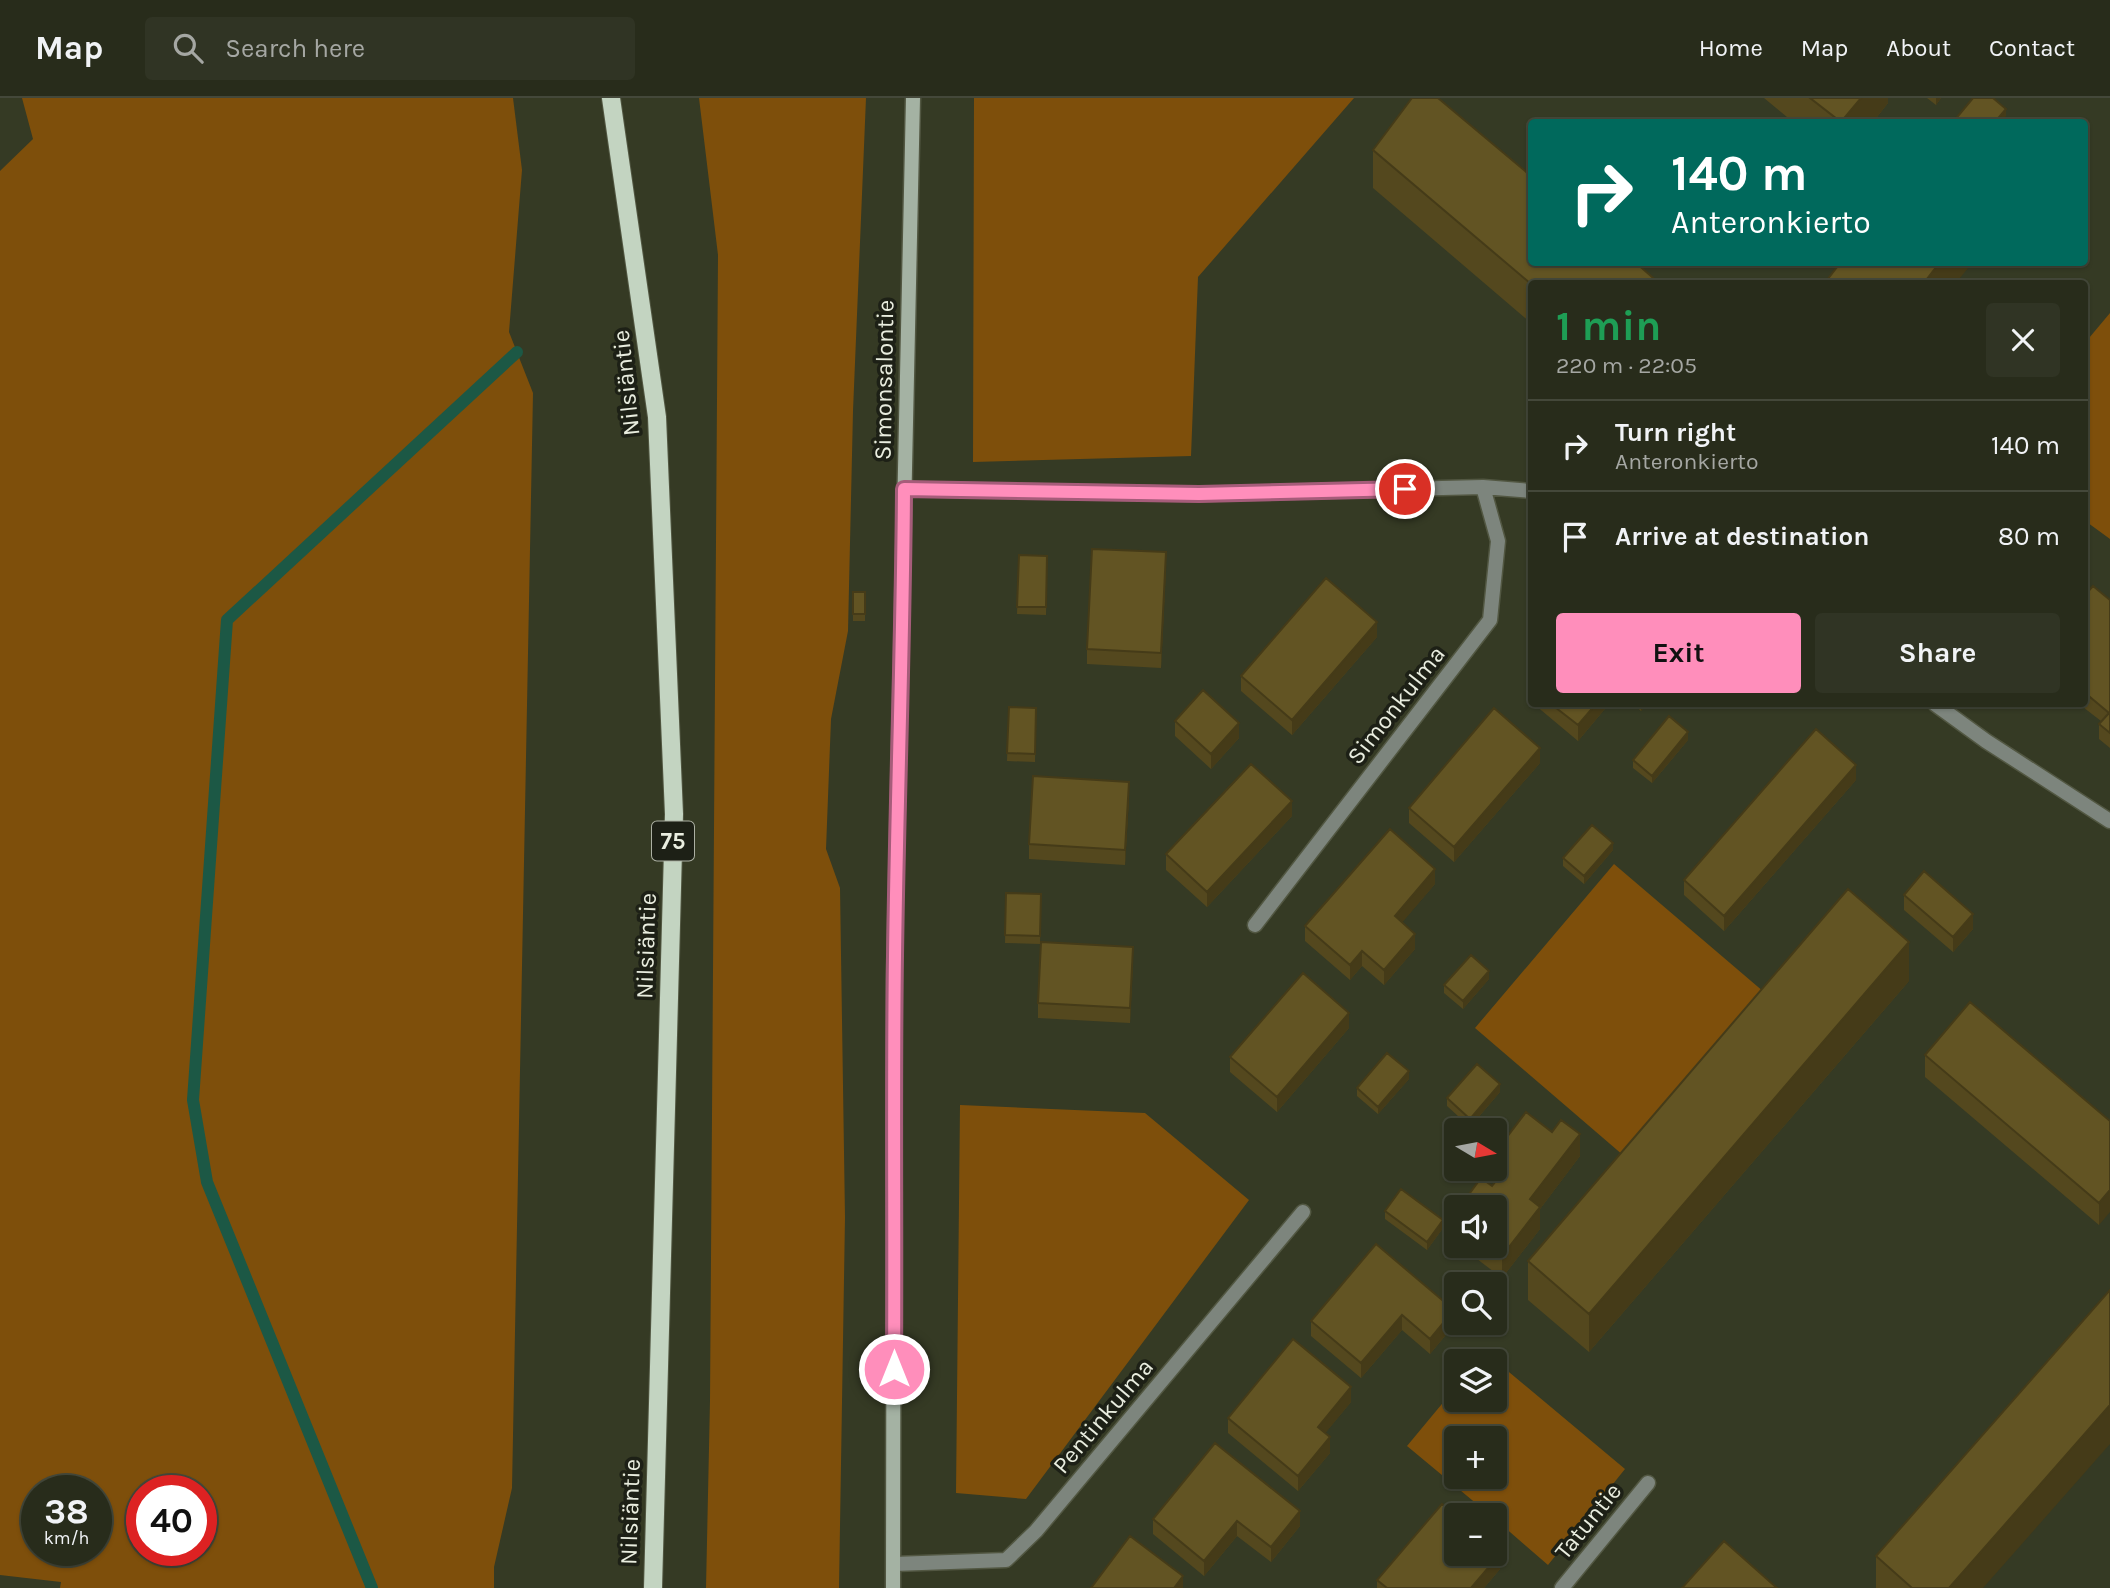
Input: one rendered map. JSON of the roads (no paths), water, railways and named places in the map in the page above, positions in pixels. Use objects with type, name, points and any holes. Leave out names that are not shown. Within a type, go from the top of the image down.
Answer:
[{"type":"main road","name":"Nilsiäntie","points":[[611,98],[657,417],[674,814],[653,1588]]},
{"type":"street","name":"Simonsalontie","points":[[893,1588],[894,979],[913,98]]},
{"type":"street","points":[[904,489],[1199,494],[1483,487],[1528,491]]},
{"type":"street","name":"Simonkulma","points":[[1255,925],[1490,620],[1498,541],[1483,487]]},
{"type":"street","points":[[1939,707],[1986,741],[2110,821]]},
{"type":"street","name":"Pentinkulma","points":[[894,1564],[1006,1560],[1036,1531],[1303,1212]]},
{"type":"street","name":"Tatuntie","points":[[1562,1588],[1648,1483]]},
{"type":"waterway","points":[[372,1588],[207,1182],[193,1100],[227,620],[517,352]]}]
